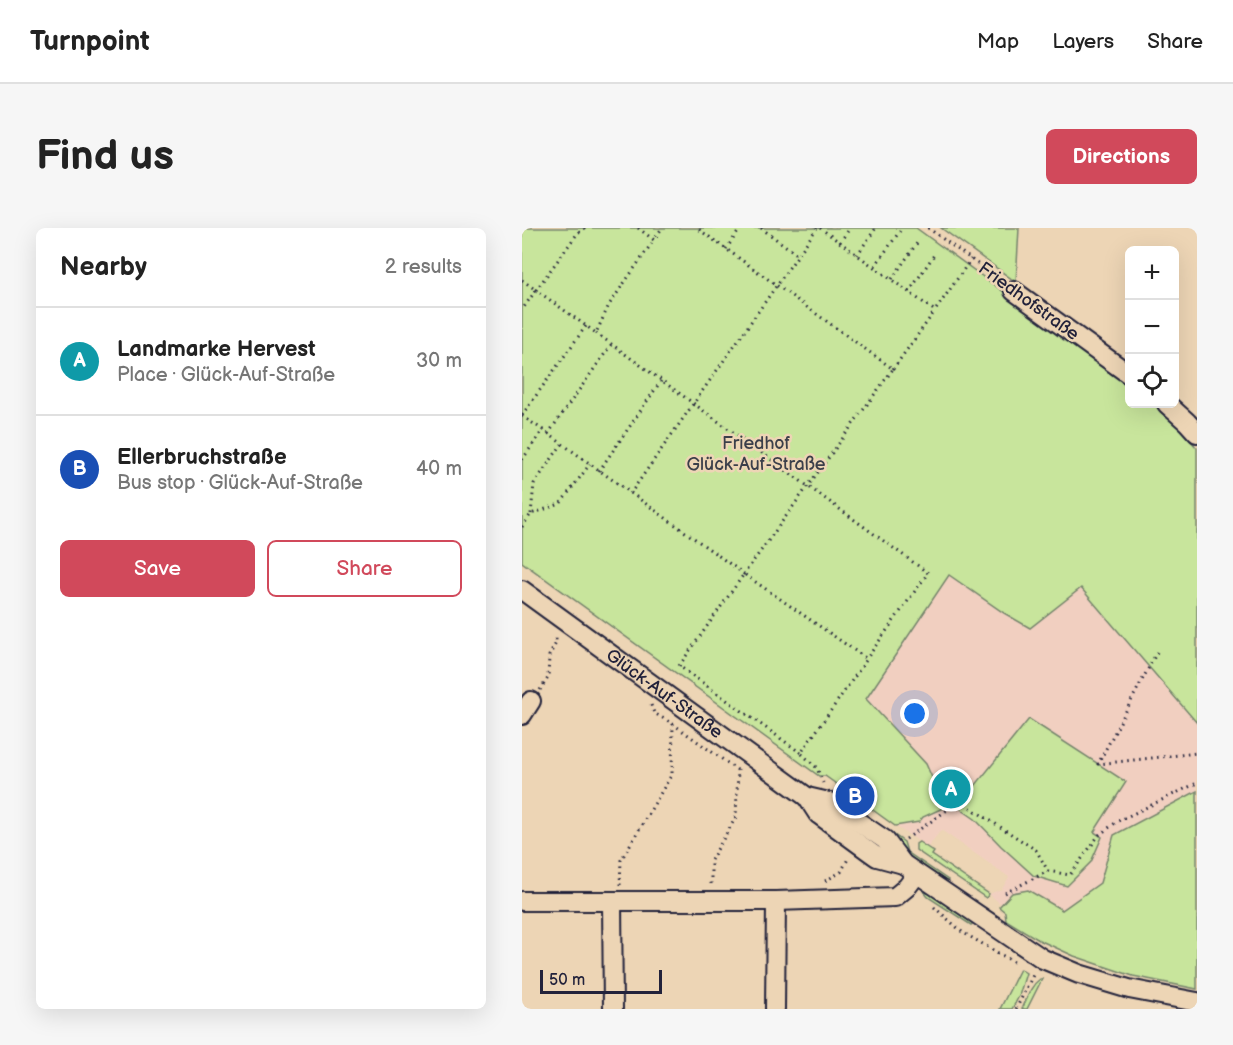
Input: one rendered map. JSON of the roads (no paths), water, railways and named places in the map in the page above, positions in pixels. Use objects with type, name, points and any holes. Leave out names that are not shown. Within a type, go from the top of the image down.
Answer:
[{"type":"street","name":"Friedhofstraße","points":[[1014,291],[1125,371]]},
{"type":"street","points":[[1171,408],[1197,433]]},
{"type":"street","name":"Glück-Auf-Straße","points":[[522,590],[807,796],[818,814],[877,857],[910,870],[1043,959],[1079,974],[1129,989],[1197,1002]]},
{"type":"street","points":[[522,901],[616,896],[776,901],[895,897],[907,887],[910,870]]},
{"type":"street","points":[[613,1009],[616,896]]},
{"type":"street","points":[[775,1009],[776,901]]},
{"type":"place","name":"Landmarke Hervest","points":[[951,789]]},
{"type":"place","name":"Ellerbruchstraße","points":[[855,796]]},
{"type":"park label","name":"Friedhof Glück-Auf-Straße","points":[[756,453]]}]
